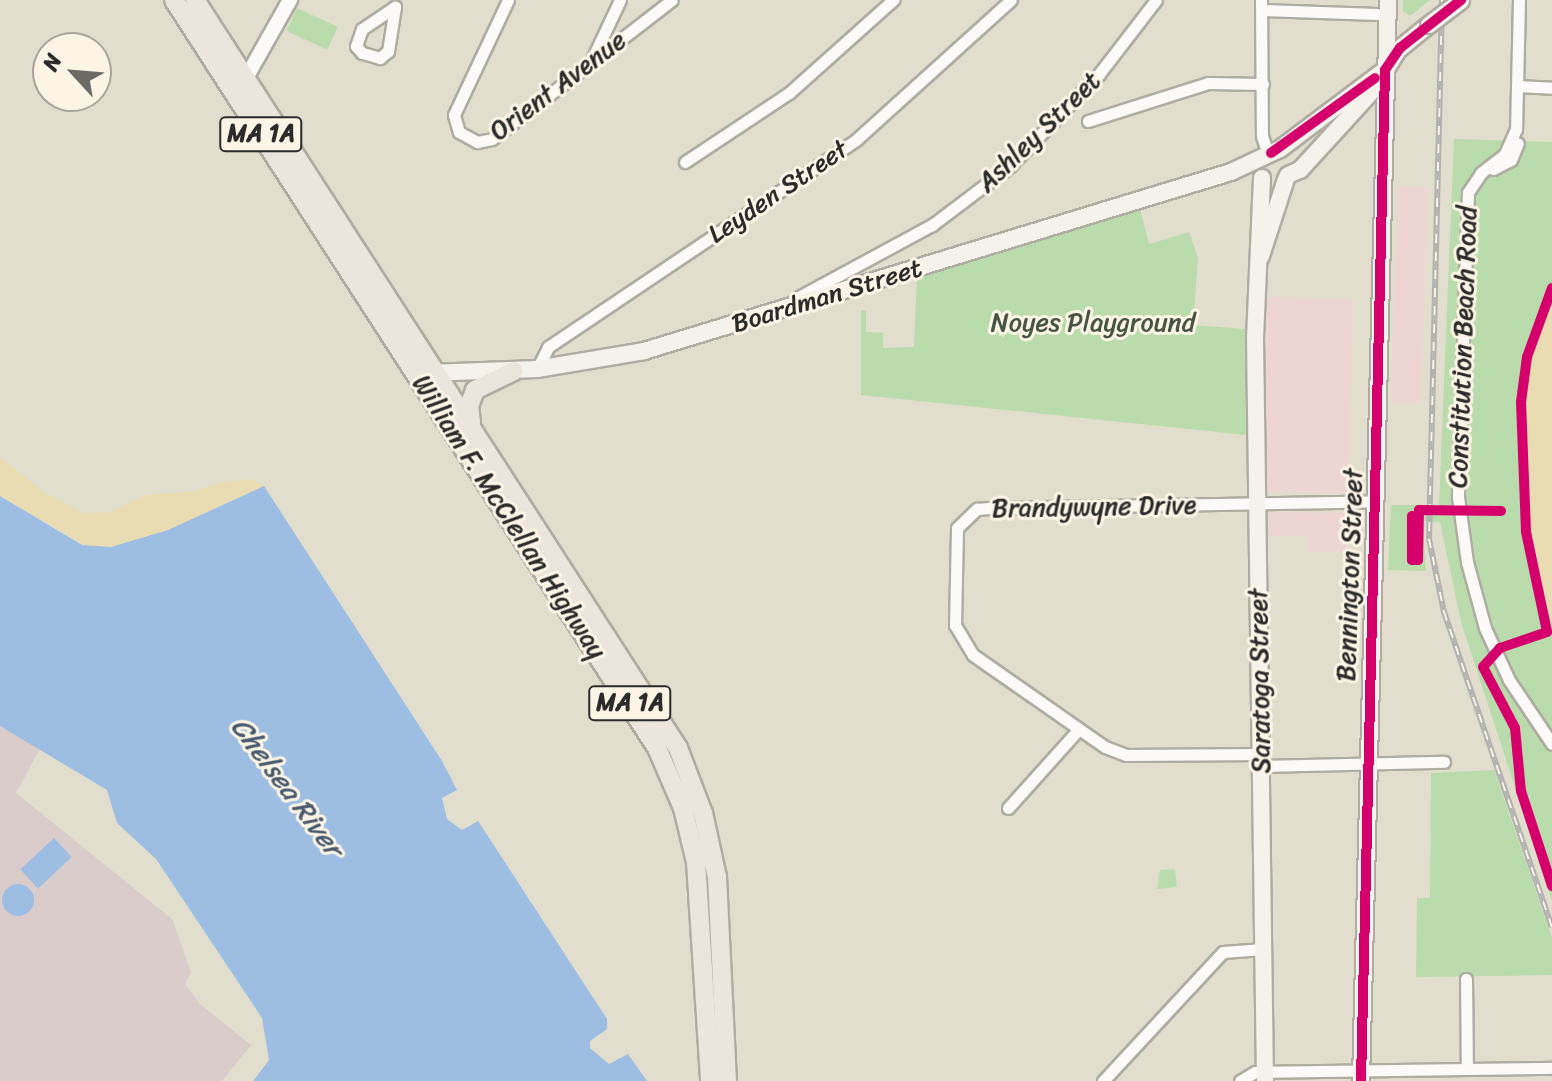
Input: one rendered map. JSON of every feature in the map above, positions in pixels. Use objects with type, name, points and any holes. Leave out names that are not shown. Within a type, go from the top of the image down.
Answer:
[{"type":"highway","name":"William F. McClellan Highway","points":[[174,0],[642,720],[671,777],[700,885],[702,1014],[710,1081]]},
{"type":"highway","name":"William F. McClellan Highway","points":[[195,0],[655,707],[693,783],[719,893],[727,1081]]},
{"type":"highway","points":[[473,429],[469,406],[473,393],[514,371]]},
{"type":"main road","points":[[1265,163],[1274,184],[1300,170],[1378,79],[1398,50],[1461,0]]},
{"type":"main road","points":[[1383,5],[1405,25],[1429,25]]},
{"type":"main road","name":"Bennington Street","points":[[1356,1076],[1378,79],[1383,5]]},
{"type":"main road","points":[[1265,163],[1378,79]]},
{"type":"main road","points":[[1265,163],[1287,159],[1287,177]]},
{"type":"main road","name":"Boardman Street","points":[[415,373],[537,369],[633,354],[775,311],[835,285],[1265,163]]},
{"type":"main road","name":"Saratoga Street","points":[[1265,163],[1256,281],[1265,1076]]},
{"type":"main road","name":"Saratoga Street","points":[[1256,281],[1287,177]]},
{"type":"street","points":[[246,78],[290,0]]},
{"type":"street","name":"Orient Avenue","points":[[508,0],[455,111],[462,135],[488,141],[672,0]]},
{"type":"street","points":[[591,61],[620,0]]},
{"type":"street","points":[[685,162],[789,93],[893,0]]},
{"type":"street","name":"Leyden Street","points":[[537,369],[548,347],[857,139],[1011,0]]},
{"type":"street","name":"Ashley Street","points":[[835,285],[932,225],[1010,166],[1099,74],[1156,0]]},
{"type":"street","points":[[1519,0],[1517,86],[1552,88]]},
{"type":"street","points":[[396,4],[388,51],[380,58],[362,53],[356,46],[362,29],[396,4]]},
{"type":"street","points":[[1265,163],[1262,136],[1262,5],[1383,5]]},
{"type":"street","points":[[1088,121],[1208,83],[1263,84]]},
{"type":"street","name":"Constitution Beach Road","points":[[1517,86],[1516,129],[1505,154],[1481,173],[1467,206],[1459,368],[1460,528],[1485,628],[1509,680],[1552,744]]},
{"type":"street","points":[[1258,504],[1369,501]]},
{"type":"street","name":"Brandywyne Drive","points":[[1258,504],[989,508],[967,516],[957,528],[955,548],[954,618],[963,645],[1079,729],[1126,755],[1362,765],[1444,762]]},
{"type":"street","points":[[1008,808],[1079,729]]},
{"type":"street","points":[[1103,1081],[1223,952],[1263,949]]},
{"type":"street","points":[[1466,979],[1467,1069]]},
{"type":"street","points":[[1240,1081],[1251,1072],[1265,1076],[1356,1076],[1467,1069],[1552,1068]]},
{"type":"shaded area","points":[[1398,186],[1428,187],[1420,404],[1390,403]]},
{"type":"shaded area","points":[[1267,297],[1354,300],[1347,494],[1260,491]]},
{"type":"shaded area","points":[[1271,512],[1349,513],[1348,552],[1308,552],[1308,536],[1269,536]]},
{"type":"shaded area","points":[[0,726],[41,747],[16,793],[172,919],[191,972],[185,984],[200,1004],[251,1045],[222,1081],[0,1081]]},
{"type":"green space","points":[[1403,0],[1430,0],[1410,16],[1403,11]]},
{"type":"green space","points":[[297,8],[338,27],[327,50],[286,31]]},
{"type":"green space","points":[[1454,139],[1552,142],[1552,901],[1461,622],[1440,522],[1423,521],[1426,571],[1388,570],[1391,505],[1439,505]]},
{"type":"green space","name":"Noyes Playground","points":[[1140,209],[1149,244],[1189,232],[1198,258],[1193,325],[1245,329],[1246,435],[861,395],[861,310],[866,311],[866,332],[883,333],[883,348],[914,347],[917,275]]},
{"type":"green space","points":[[1494,770],[1552,938],[1552,975],[1416,977],[1417,898],[1430,898],[1431,773]]},
{"type":"green space","points":[[1175,869],[1177,887],[1157,889],[1160,870]]},
{"type":"sand","points":[[1552,295],[1552,624],[1531,545],[1524,431],[1529,365]]},
{"type":"sand","points":[[0,457],[44,492],[84,513],[110,512],[147,495],[193,491],[223,482],[252,479],[264,486],[168,530],[111,547],[90,548],[0,496]]},
{"type":"water","name":"Chelsea River","points":[[264,486],[442,761],[457,790],[442,798],[447,819],[462,830],[478,821],[607,1019],[607,1029],[590,1041],[590,1048],[609,1064],[628,1054],[647,1081],[253,1081],[269,1060],[262,1018],[156,859],[117,823],[107,790],[0,726],[0,496],[82,545],[111,547],[168,530]]},
{"type":"water","points":[[54,838],[72,857],[38,888],[20,869]]},
{"type":"water","points":[[18,884],[29,889],[34,900],[29,911],[18,916],[7,911],[2,900],[7,889]]},
{"type":"railway","points":[[1442,0],[1429,539],[1444,612],[1552,927]]},
{"type":"cycle path","points":[[1361,1081],[1385,70],[1400,48],[1461,0]]},
{"type":"cycle path","points":[[1271,153],[1375,78]]},
{"type":"cycle path","points":[[1552,288],[1527,357],[1521,402],[1526,532],[1547,632],[1500,648],[1483,667],[1515,728],[1521,791],[1552,886]]},
{"type":"cycle path","points":[[1412,516],[1412,560],[1418,560],[1419,510],[1501,511]]}]
